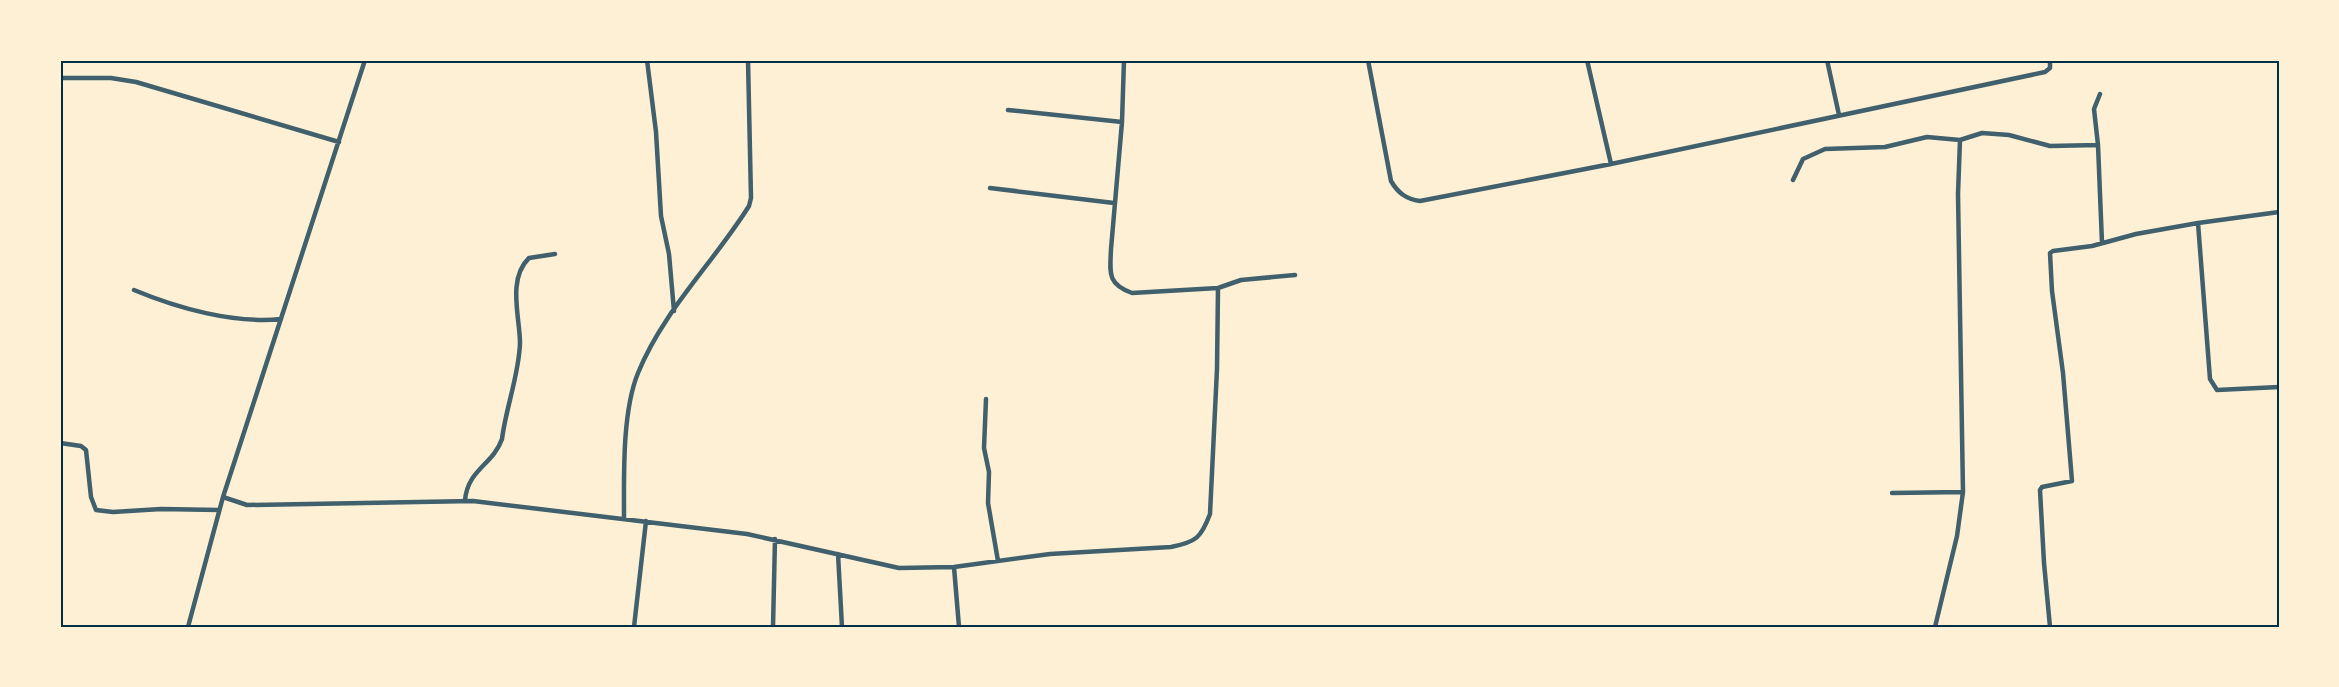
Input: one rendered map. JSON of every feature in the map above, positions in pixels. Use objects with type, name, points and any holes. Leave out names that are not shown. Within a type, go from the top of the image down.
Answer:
[{"type":"street","points":[[188,627],[223,497],[365,60]]},
{"type":"street","points":[[647,60],[656,132],[661,216],[669,254],[674,311]]},
{"type":"street","points":[[624,519],[625,447],[638,374],[652,345],[674,311],[749,206],[751,198],[748,60]]},
{"type":"street","points":[[1124,60],[1122,122],[1110,267],[1112,281],[1120,289],[1132,293],[1218,288],[1241,280],[1295,275]]},
{"type":"street","points":[[1368,60],[1391,181],[1400,193],[1413,200],[1428,200],[1611,164],[2045,72],[2050,68],[2050,60]]},
{"type":"street","points":[[1587,60],[1611,164]]},
{"type":"street","points":[[1827,60],[1839,115]]},
{"type":"street","points":[[60,78],[111,78],[136,82],[339,142]]},
{"type":"street","points":[[2100,94],[2094,109],[2098,145],[2102,243]]},
{"type":"street","points":[[1008,110],[1122,122]]},
{"type":"street","points":[[1793,180],[1803,159],[1825,149],[1885,147],[1928,137],[1960,140],[1982,133],[2010,135],[2050,146],[2098,145]]},
{"type":"street","points":[[1935,627],[1957,536],[1962,492],[1958,194],[1960,140]]},
{"type":"street","points":[[990,188],[1114,203]]},
{"type":"street","points":[[2050,627],[2043,563],[2040,490],[2042,487],[2072,481],[2063,373],[2049,256],[2053,251],[2198,224],[2279,212]]},
{"type":"street","points":[[2198,224],[2210,379],[2213,386],[2217,390],[2279,387]]},
{"type":"street","points":[[465,500],[468,483],[499,447],[502,439],[520,344],[517,299],[519,272],[529,258],[555,254]]},
{"type":"street","points":[[223,497],[247,505],[465,500],[775,539],[898,568],[954,567],[1050,554],[1171,547],[1191,543],[1204,532],[1210,514],[1217,373],[1218,288]]},
{"type":"street","points":[[134,290],[174,306],[198,311],[258,321],[280,319]]},
{"type":"street","points":[[986,399],[983,428],[989,472],[988,503],[998,561]]},
{"type":"street","points":[[60,443],[81,446],[86,450],[91,497],[96,510],[113,512],[161,509],[219,510]]},
{"type":"street","points":[[1892,493],[1962,492]]},
{"type":"street","points":[[634,627],[646,521]]},
{"type":"street","points":[[773,627],[775,539]]},
{"type":"street","points":[[838,554],[842,627]]},
{"type":"street","points":[[954,567],[959,627]]}]
